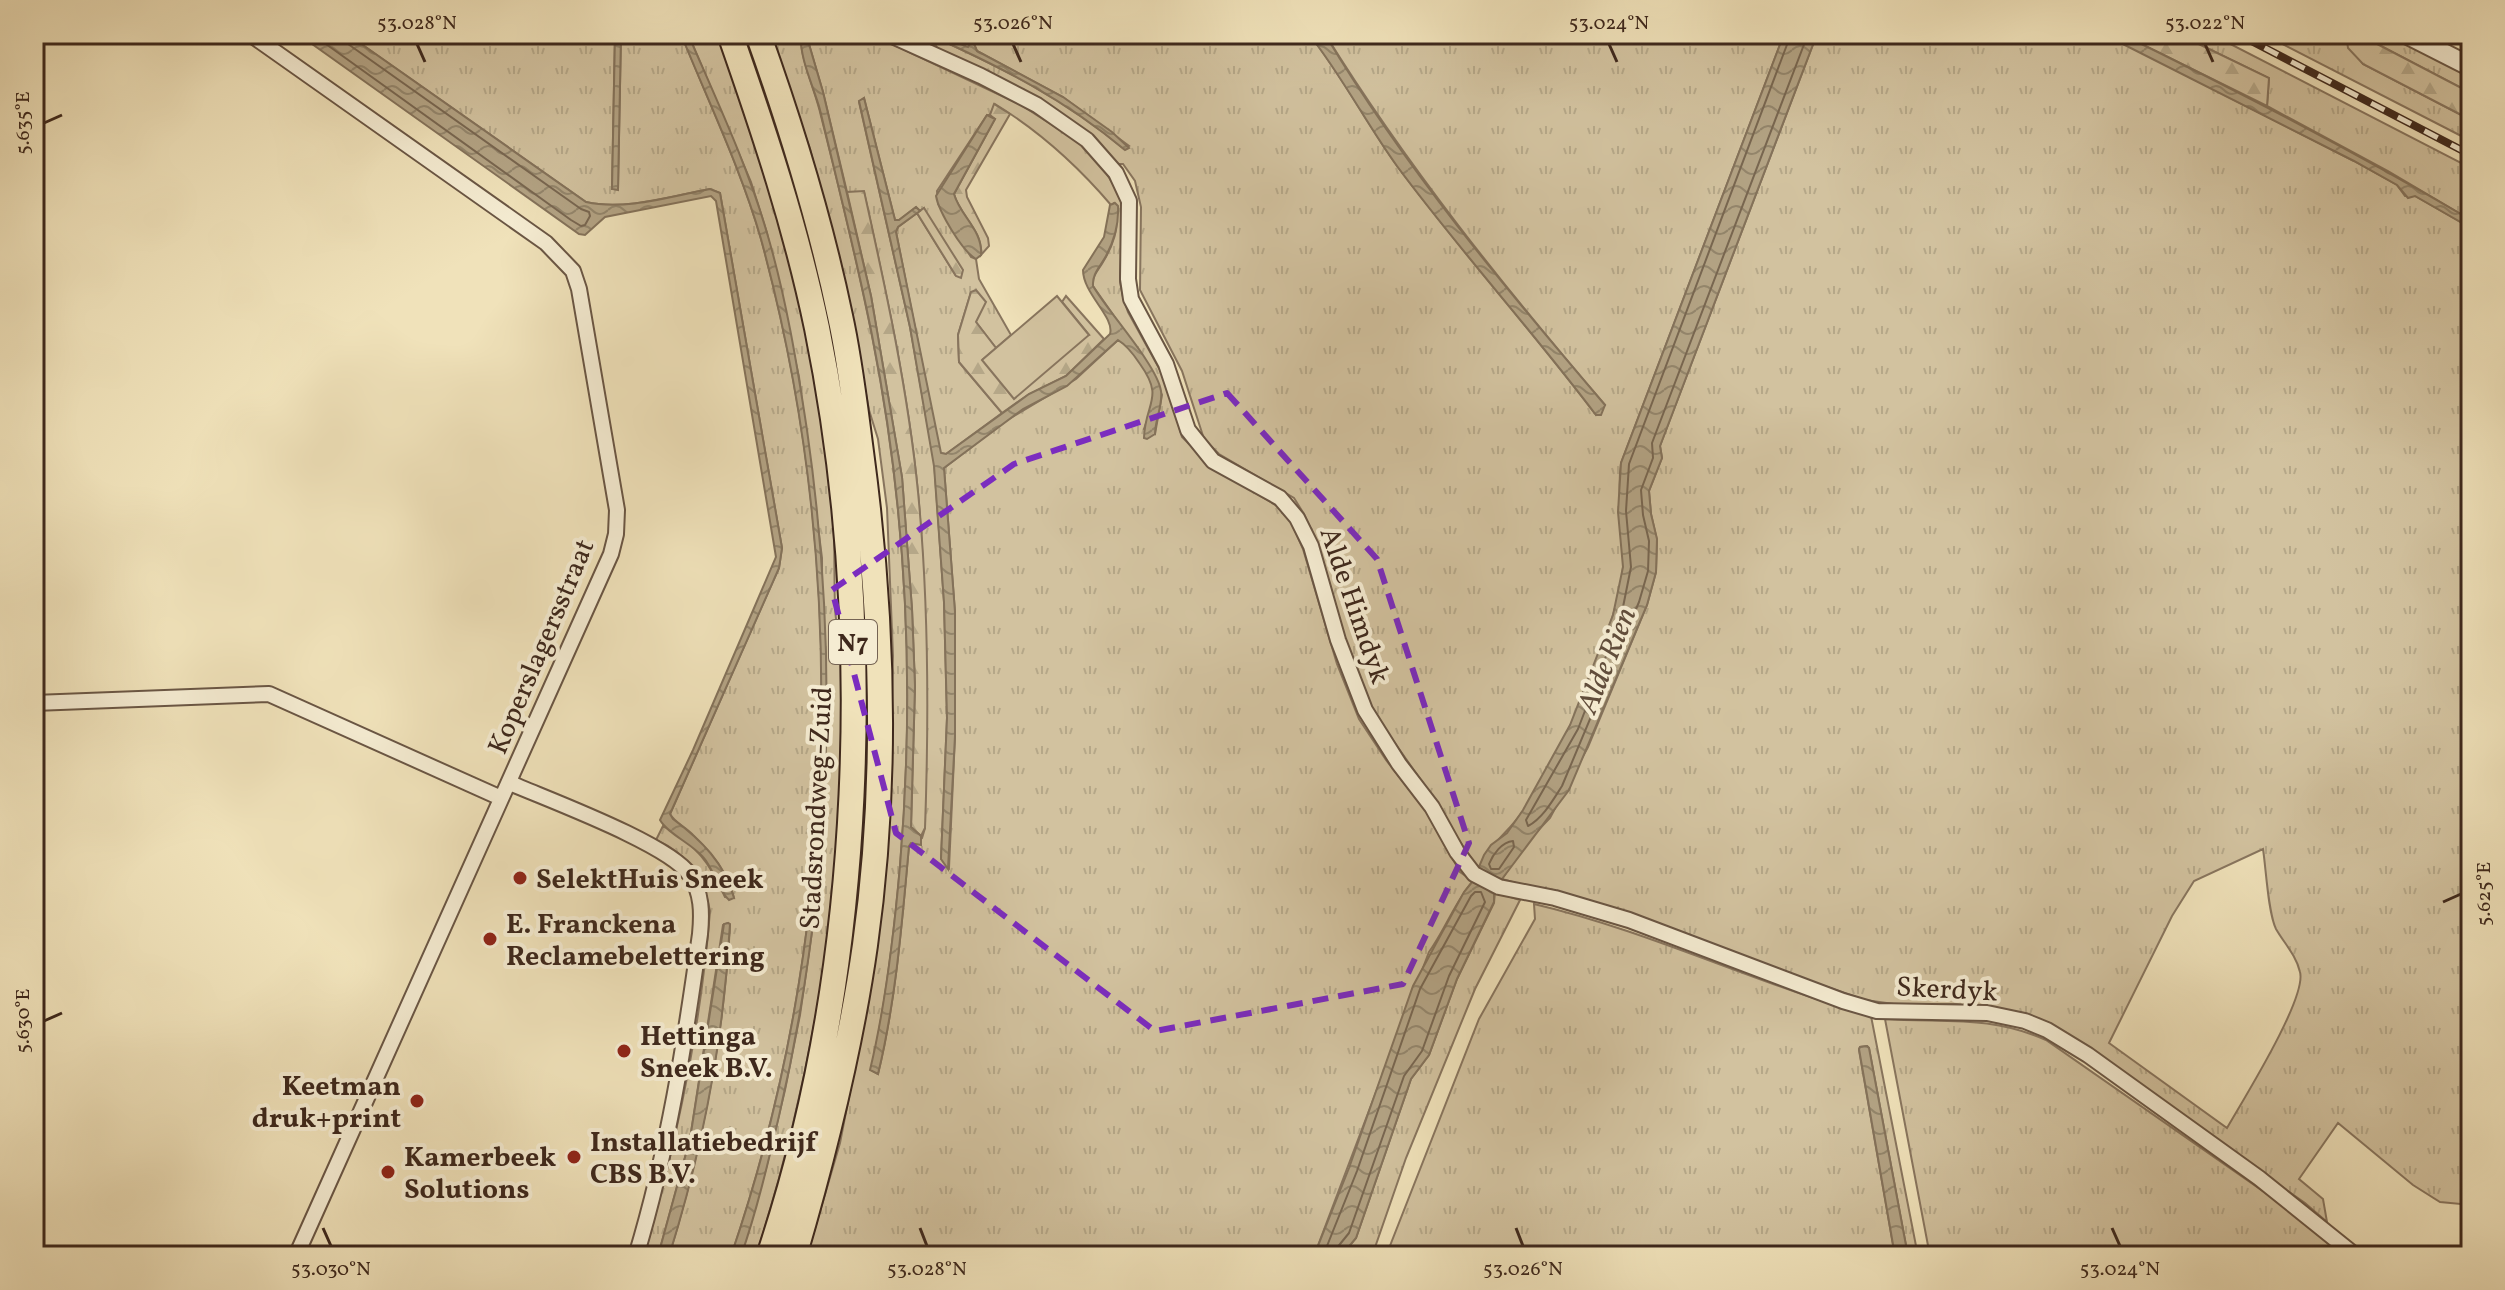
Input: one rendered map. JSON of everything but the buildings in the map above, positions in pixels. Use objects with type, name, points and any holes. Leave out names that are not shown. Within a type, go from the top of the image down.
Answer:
[{"type":"highway","name":"Stadsrondweg-Zuid","points":[[730,34],[778,174],[816,327],[831,408],[845,517],[852,622],[854,736],[848,837],[828,1023],[783,1216],[769,1256]]},
{"type":"highway","name":"Stadsrondweg-Zuid","points":[[758,34],[802,167],[841,318],[870,516],[878,623],[880,740],[865,943],[851,1030],[829,1130],[794,1256]]},
{"type":"street","name":"Koperslagersstraat","points":[[250,34],[546,243],[562,258],[576,280],[617,510],[611,554],[296,1256]]},
{"type":"street","name":"Alde Himdyk","points":[[888,34],[1037,105],[1087,140],[1116,173],[1129,201],[1128,279],[1131,299],[1166,364],[1188,430],[1213,461],[1280,498],[1297,518],[1311,546],[1338,640],[1365,710],[1391,752],[1432,807],[1463,861],[1487,881],[1526,893]]},
{"type":"street","points":[[2406,34],[2471,67]]},
{"type":"street","points":[[34,703],[269,694],[501,798]]},
{"type":"street","points":[[510,783],[660,850],[690,874],[699,893],[702,911],[700,934],[677,1095],[655,1192],[636,1256]]},
{"type":"street","name":"Skerdyk","points":[[1526,893],[1555,898],[1629,920],[1877,1011],[1987,1013],[2025,1021],[2047,1030],[2088,1055],[2259,1178],[2356,1256]]},
{"type":"street","points":[[51,1256],[88,1256]]},
{"type":"highlighted area","points":[[1227,393],[1377,559],[1469,843],[1403,984],[1155,1031],[896,833],[832,590],[1014,464]]},
{"type":"green space","points":[[347,34],[615,34],[612,189],[618,189],[621,34],[681,34],[753,213],[790,364],[810,491],[820,620],[821,750],[813,879],[795,1007],[768,1133],[731,1256],[669,1256],[692,1174],[710,1092],[723,1009],[728,923],[723,925],[690,1139],[658,1256],[644,1256],[686,1085],[710,911],[704,888],[693,868],[677,852],[656,840],[663,826],[684,840],[707,864],[725,897],[734,898],[728,880],[713,856],[670,814],[779,568],[782,548],[720,193],[710,189],[648,202],[616,205],[586,202]]},
{"type":"green space","points":[[688,34],[717,34],[760,159],[795,285],[828,457],[834,526],[835,608],[842,662],[840,819],[824,967],[796,1113],[756,1256],[741,1256],[785,1090],[800,1015],[818,890],[823,825],[822,558],[799,377],[767,233],[751,182]]},
{"type":"green space","points":[[770,34],[801,34],[808,75],[819,107],[855,256],[885,406],[894,471],[905,602],[905,800],[892,943],[871,1070],[878,1074],[889,1018],[909,846],[922,838],[925,828],[926,660],[921,534],[914,454],[902,379],[864,192],[847,192],[806,34],[871,34],[1021,105],[1077,141],[1103,167],[1121,198],[1123,211],[1120,282],[1123,297],[1165,379],[1182,437],[1211,466],[1282,509],[1291,522],[1303,549],[1337,664],[1359,719],[1386,760],[1427,812],[1460,872],[1473,881],[1429,952],[1314,1256],[807,1256],[840,1143],[873,973],[889,826],[893,656],[887,508],[878,439],[869,410],[847,292],[810,149]],"holes":[[[864,98],[895,220],[916,207],[920,211],[924,208],[956,276],[917,213],[898,227],[896,232],[940,453],[946,454],[1002,413],[959,362],[958,335],[971,292],[976,322],[996,348],[1011,335],[979,279],[976,259],[971,257],[938,204],[937,191],[995,104],[1042,137],[1085,176],[1111,205],[1114,203],[1117,218],[1113,241],[1094,276],[1093,286],[1149,366],[1162,395],[1155,434],[1144,429],[1153,401],[1153,385],[1140,363],[1118,340],[1076,379],[1004,422],[944,468],[955,612],[955,736],[949,868],[941,859],[947,718],[944,602],[934,461],[910,327],[859,102]]]},
{"type":"green space","points":[[978,34],[1309,34],[1397,166],[1596,415],[1605,405],[1458,225],[1389,131],[1325,34],[1784,34],[1621,463],[1623,567],[1616,605],[1603,647],[1571,725],[1548,769],[1523,811],[1488,853],[1479,869],[1373,712],[1351,659],[1318,544],[1294,498],[1219,454],[1204,439],[1182,371],[1140,290],[1141,207],[1135,181],[1123,164],[1118,164],[1103,148],[970,65],[937,48],[932,36],[1032,86],[1079,115],[1124,149],[1129,146],[1063,97],[977,51],[974,44]]},
{"type":"green space","points":[[1817,34],[2107,35],[2354,161],[2397,185],[2405,196],[2415,196],[2471,228],[2471,1205],[2440,1202],[2413,1185],[2338,1123],[2299,1179],[2323,1199],[2327,1222],[2305,1203],[2054,1027],[2012,1011],[1956,1004],[1901,1005],[1865,1000],[1572,899],[1502,879],[1527,842],[1550,818],[1588,747],[1647,605],[1656,572],[1657,540],[1649,491],[1662,458],[1660,446]],"holes":[[[2263,849],[2273,922],[2298,966],[2300,985],[2272,1049],[2227,1128],[2109,1043],[2172,916],[2194,881]]]},
{"type":"green space","points":[[2121,34],[2178,34],[2269,78],[2267,106]]},
{"type":"green space","points":[[2178,34],[2211,34],[2471,168],[2471,220],[2267,106],[2269,78]]},
{"type":"green space","points":[[2263,34],[2349,34],[2347,41],[2363,64],[2471,120],[2471,141]]},
{"type":"green space","points":[[2349,34],[2358,34],[2471,93],[2471,120],[2363,64],[2348,48]]},
{"type":"green space","points":[[2358,34],[2387,34],[2471,77],[2471,93]]},
{"type":"green space","points":[[994,104],[1010,114],[966,190],[988,238],[989,246],[981,255],[975,231],[954,194],[995,119],[990,115]]},
{"type":"green space","points":[[864,191],[902,378],[918,492],[927,660],[925,828],[921,836],[911,827],[915,686],[902,477],[871,296],[847,192]]},
{"type":"green space","points":[[924,208],[963,270],[961,278],[956,276],[917,213]]},
{"type":"green space","points":[[976,290],[986,302],[976,322],[996,348],[982,360],[1089,335],[1062,302],[1066,296],[1104,339],[1066,376],[1029,394],[1002,413],[959,362],[958,335],[971,292]]},
{"type":"green space","points":[[1057,296],[1089,335],[1014,399],[982,360]]},
{"type":"green space","points":[[1495,892],[1520,900],[1475,989],[1406,1158],[1372,1256],[1341,1256],[1356,1238],[1411,1079],[1429,1055],[1457,979],[1494,903]]},
{"type":"green space","points":[[1534,904],[1619,928],[1786,989],[1871,1016],[1918,1256],[1908,1256],[1867,1046],[1859,1050],[1895,1256],[1386,1256],[1479,1019],[1535,919]]},
{"type":"green space","points":[[1885,1019],[1986,1023],[2046,1040],[2296,1214],[2342,1256],[1930,1256]]},
{"type":"water","points":[[298,34],[347,34],[586,202],[632,204],[710,189],[720,193],[782,548],[779,568],[670,814],[711,853],[725,874],[734,898],[729,900],[725,895],[703,857],[660,820],[776,557],[716,201],[711,196],[605,217],[585,235],[579,234]]},
{"type":"water","points":[[615,34],[621,34],[618,190],[612,189]]},
{"type":"water","points":[[681,34],[688,34],[730,132],[759,207],[774,257],[807,430],[824,602],[825,774],[810,946],[779,1116],[741,1256],[731,1256],[768,1134],[795,1008],[812,879],[821,750],[820,620],[809,491],[790,363],[761,239],[734,161]]},
{"type":"water","points":[[801,34],[806,34],[823,92],[871,296],[902,477],[912,609],[915,686],[911,827],[921,836],[921,845],[911,843],[909,846],[894,989],[878,1074],[870,1070],[892,943],[905,799],[905,599],[893,467],[872,335],[820,110],[805,63]]},
{"type":"water","points":[[934,34],[968,47],[978,34],[974,44],[977,51],[1063,97],[1129,148],[1125,150],[1079,115],[1032,86],[932,36]]},
{"type":"water","points":[[1309,34],[1326,36],[1423,180],[1530,317],[1605,405],[1601,415],[1596,415],[1421,198]]},
{"type":"water","name":"Alde Rien","points":[[1784,34],[1817,34],[1660,446],[1662,458],[1649,491],[1657,539],[1656,572],[1647,605],[1569,790],[1502,879],[1494,878],[1494,902],[1457,979],[1429,1055],[1411,1079],[1356,1238],[1341,1256],[1314,1256],[1349,1168],[1413,986],[1473,881],[1484,855],[1507,833],[1523,810],[1570,725],[1613,615],[1623,567],[1618,512],[1621,463]]},
{"type":"water","points":[[2103,34],[2121,34],[2298,124],[2471,220],[2471,228],[2415,196],[2408,198],[2397,185],[2354,161]]},
{"type":"water","points":[[864,98],[895,220],[916,207],[920,211],[898,227],[896,232],[941,453],[946,454],[1029,394],[1066,376],[1110,334],[1108,320],[1088,288],[1083,270],[1104,237],[1110,205],[1115,203],[1118,212],[1115,232],[1095,274],[1093,286],[1142,353],[1161,391],[1155,434],[1147,439],[1144,438],[1152,401],[1151,385],[1135,357],[1118,340],[1067,386],[1023,409],[944,468],[955,612],[955,736],[948,869],[941,859],[947,718],[944,602],[934,466],[910,327],[859,101]]},
{"type":"water","points":[[987,115],[995,119],[954,194],[981,246],[981,255],[976,259],[952,230],[936,196]]},
{"type":"water","points":[[728,923],[723,1008],[702,1133],[669,1256],[658,1256],[690,1139],[724,924]]},
{"type":"water","points":[[1867,1046],[1908,1256],[1895,1256],[1859,1049]]},
{"type":"railway","points":[[2238,34],[2471,155]]},
{"type":"place","name":"SelektHuis Sneek","points":[[520,878]]},
{"type":"place","name":"E. Franckena Reclamebelettering","points":[[490,939]]},
{"type":"place","name":"Hettinga Sneek B.V.","points":[[624,1051]]},
{"type":"place","name":"Keetman druk+print","points":[[417,1101]]},
{"type":"place","name":"Installatiebedrijf CBS B.V.","points":[[574,1157]]},
{"type":"place","name":"Kamerbeek Solutions","points":[[388,1172]]}]
